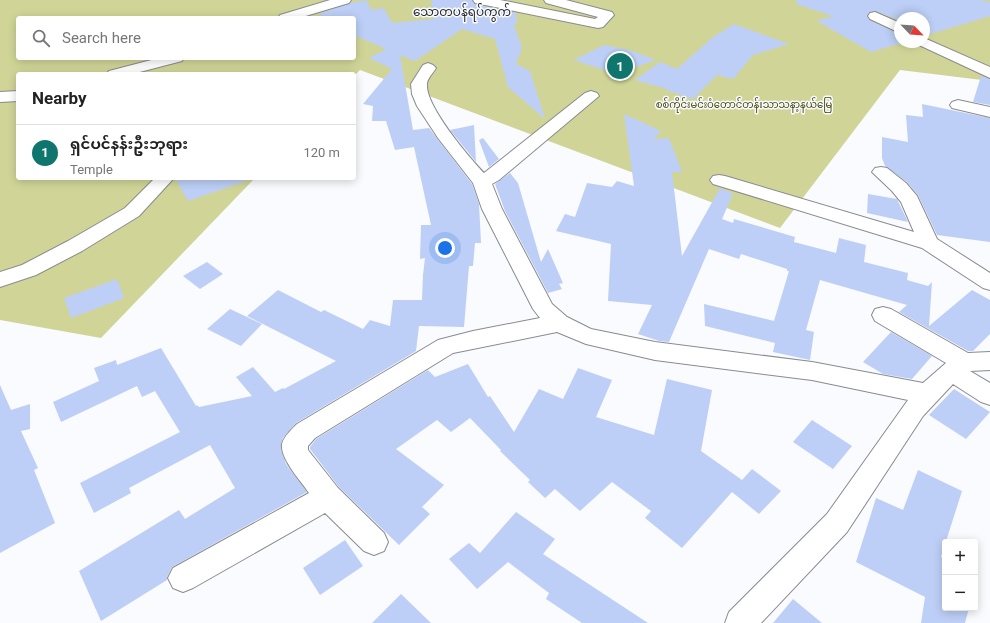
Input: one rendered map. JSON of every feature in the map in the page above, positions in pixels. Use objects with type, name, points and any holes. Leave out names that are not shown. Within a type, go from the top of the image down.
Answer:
[{"type":"street","points":[[292,16],[344,0]]},
{"type":"street","points":[[480,0],[598,24],[607,15],[551,0]]},
{"type":"street","points":[[875,16],[894,26]]},
{"type":"street","points":[[930,45],[990,73]]},
{"type":"street","points":[[122,72],[169,60]]},
{"type":"street","points":[[428,68],[419,84],[422,101],[453,147],[482,182],[492,208],[544,309],[558,323],[586,336],[656,351],[812,371],[928,394]]},
{"type":"street","points":[[0,97],[16,96]]},
{"type":"street","points":[[482,182],[494,176],[590,96]]},
{"type":"street","points":[[958,105],[990,112]]},
{"type":"street","points":[[882,172],[899,187],[910,200],[929,243]]},
{"type":"street","points":[[0,280],[29,270],[75,246],[132,212],[163,180]]},
{"type":"street","points":[[719,180],[929,243],[990,283]]},
{"type":"street","points":[[883,314],[969,365],[990,395]]},
{"type":"street","points":[[374,542],[328,497],[295,453],[295,443],[306,431],[446,346],[473,339],[558,323]]},
{"type":"street","points":[[740,623],[837,523],[914,409],[928,394],[969,365]]},
{"type":"street","points":[[183,578],[328,497]]},
{"type":"green space","name":"စစ်ကိုင်းမင်းဝံတောင်တန်းသာသနာ့နယ်မြေ","points":[[0,0],[990,0],[990,81],[900,70],[780,228],[360,70],[356,74],[356,72],[16,72],[16,180],[253,180],[101,338],[0,320]]},
{"type":"building","points":[[366,0],[372,10],[384,8],[392,23],[434,19],[431,0],[472,0],[475,4],[516,13],[517,23],[513,26],[515,27],[522,48],[516,64],[530,71],[545,119],[508,87],[495,39],[462,29],[415,61],[400,55],[413,130],[429,128],[472,184],[479,204],[481,243],[475,243],[473,266],[469,266],[464,327],[419,326],[416,351],[296,423],[283,438],[281,450],[286,464],[307,492],[172,567],[167,580],[101,621],[79,571],[179,510],[185,519],[235,488],[210,445],[129,488],[131,493],[94,513],[80,483],[180,432],[155,391],[142,397],[137,386],[61,422],[53,402],[99,381],[94,368],[116,360],[117,365],[161,348],[196,406],[197,405],[199,407],[252,396],[236,377],[253,367],[275,392],[283,388],[284,389],[336,361],[247,316],[278,290],[321,312],[324,310],[363,329],[370,320],[390,326],[393,300],[422,300],[425,258],[420,259],[421,225],[431,225],[414,147],[395,150],[386,121],[372,121],[373,106],[363,104],[392,69],[369,58],[386,49],[356,36],[356,16],[322,16],[318,14],[351,3]]},
{"type":"building","points":[[797,0],[980,0],[990,2],[990,16],[930,34],[930,12],[894,12],[894,18],[876,11],[870,12],[867,15],[869,20],[894,31],[894,45],[871,52],[817,21],[833,16],[796,4]]},
{"type":"building","points":[[734,24],[789,44],[753,55],[733,79],[717,75],[693,99],[666,90],[667,89],[635,80],[660,62],[677,69],[713,37]]},
{"type":"building","points":[[604,45],[629,50],[656,60],[616,74],[574,60]]},
{"type":"building","points":[[981,76],[990,79],[990,105],[973,102]]},
{"type":"building","points":[[922,104],[990,118],[990,242],[937,235],[918,195],[907,182],[885,166],[882,158],[882,137],[908,142],[906,115],[923,117]]},
{"type":"building","points":[[624,114],[661,131],[654,139],[669,138],[682,172],[672,172],[682,256],[720,188],[733,194],[722,219],[733,223],[734,219],[795,237],[794,242],[836,253],[839,238],[866,245],[864,262],[908,273],[907,280],[928,286],[932,282],[929,326],[972,290],[990,300],[990,334],[973,351],[968,351],[899,312],[907,305],[820,280],[806,330],[814,332],[810,360],[773,352],[775,343],[705,326],[704,304],[774,321],[789,271],[787,271],[787,269],[741,254],[739,259],[709,249],[669,342],[659,341],[638,334],[652,305],[608,301],[611,244],[556,231],[565,214],[575,217],[587,183],[612,187],[617,181],[634,186]]},
{"type":"building","points":[[474,125],[476,162],[450,130]]},
{"type":"building","points":[[483,138],[499,159],[489,167],[479,140]]},
{"type":"building","points":[[510,173],[518,183],[541,262],[548,249],[563,283],[559,284],[562,289],[548,293],[505,211],[495,184]]},
{"type":"building","points":[[176,180],[246,180],[246,181],[188,201]]},
{"type":"building","points":[[868,194],[897,199],[908,222],[867,213]]},
{"type":"building","points":[[207,262],[223,274],[200,289],[183,276]]},
{"type":"building","points":[[117,279],[124,298],[71,318],[64,298]]},
{"type":"building","points":[[230,309],[262,324],[241,346],[207,329]]},
{"type":"building","points":[[891,332],[932,356],[912,379],[883,374],[863,362]]},
{"type":"building","points":[[468,364],[488,397],[490,396],[514,432],[539,389],[563,399],[578,368],[612,380],[596,417],[654,435],[667,379],[712,390],[701,451],[742,480],[752,469],[781,491],[759,514],[732,492],[682,548],[645,518],[651,511],[612,482],[580,511],[555,489],[545,498],[528,482],[530,480],[500,451],[501,450],[470,418],[451,432],[437,420],[396,449],[444,485],[422,507],[430,514],[399,545],[339,487],[310,447],[316,439],[428,370],[435,377]]},
{"type":"building","points":[[0,385],[11,410],[30,404],[30,429],[21,431],[38,468],[34,470],[55,523],[0,553]]},
{"type":"building","points":[[954,389],[990,412],[966,439],[929,415]]},
{"type":"building","points":[[812,420],[852,446],[833,469],[793,442]]},
{"type":"building","points":[[918,470],[962,491],[947,539],[942,539],[942,611],[968,611],[965,623],[921,623],[925,597],[856,562],[876,498],[903,510]]},
{"type":"building","points":[[516,512],[555,539],[543,554],[648,623],[582,623],[546,599],[549,593],[508,562],[477,589],[449,559],[469,543],[480,553]]},
{"type":"building","points":[[345,540],[363,566],[320,595],[303,568]]},
{"type":"building","points":[[401,594],[431,623],[372,623]]},
{"type":"building","points":[[793,599],[822,623],[773,623]]},
{"type":"place","name":"ရှင်ပင်နန်းဦးဘုရား","points":[[620,66]]},
{"type":"district","name":"သောတပန်ရပ်ကွက်","points":[[462,12]]}]
